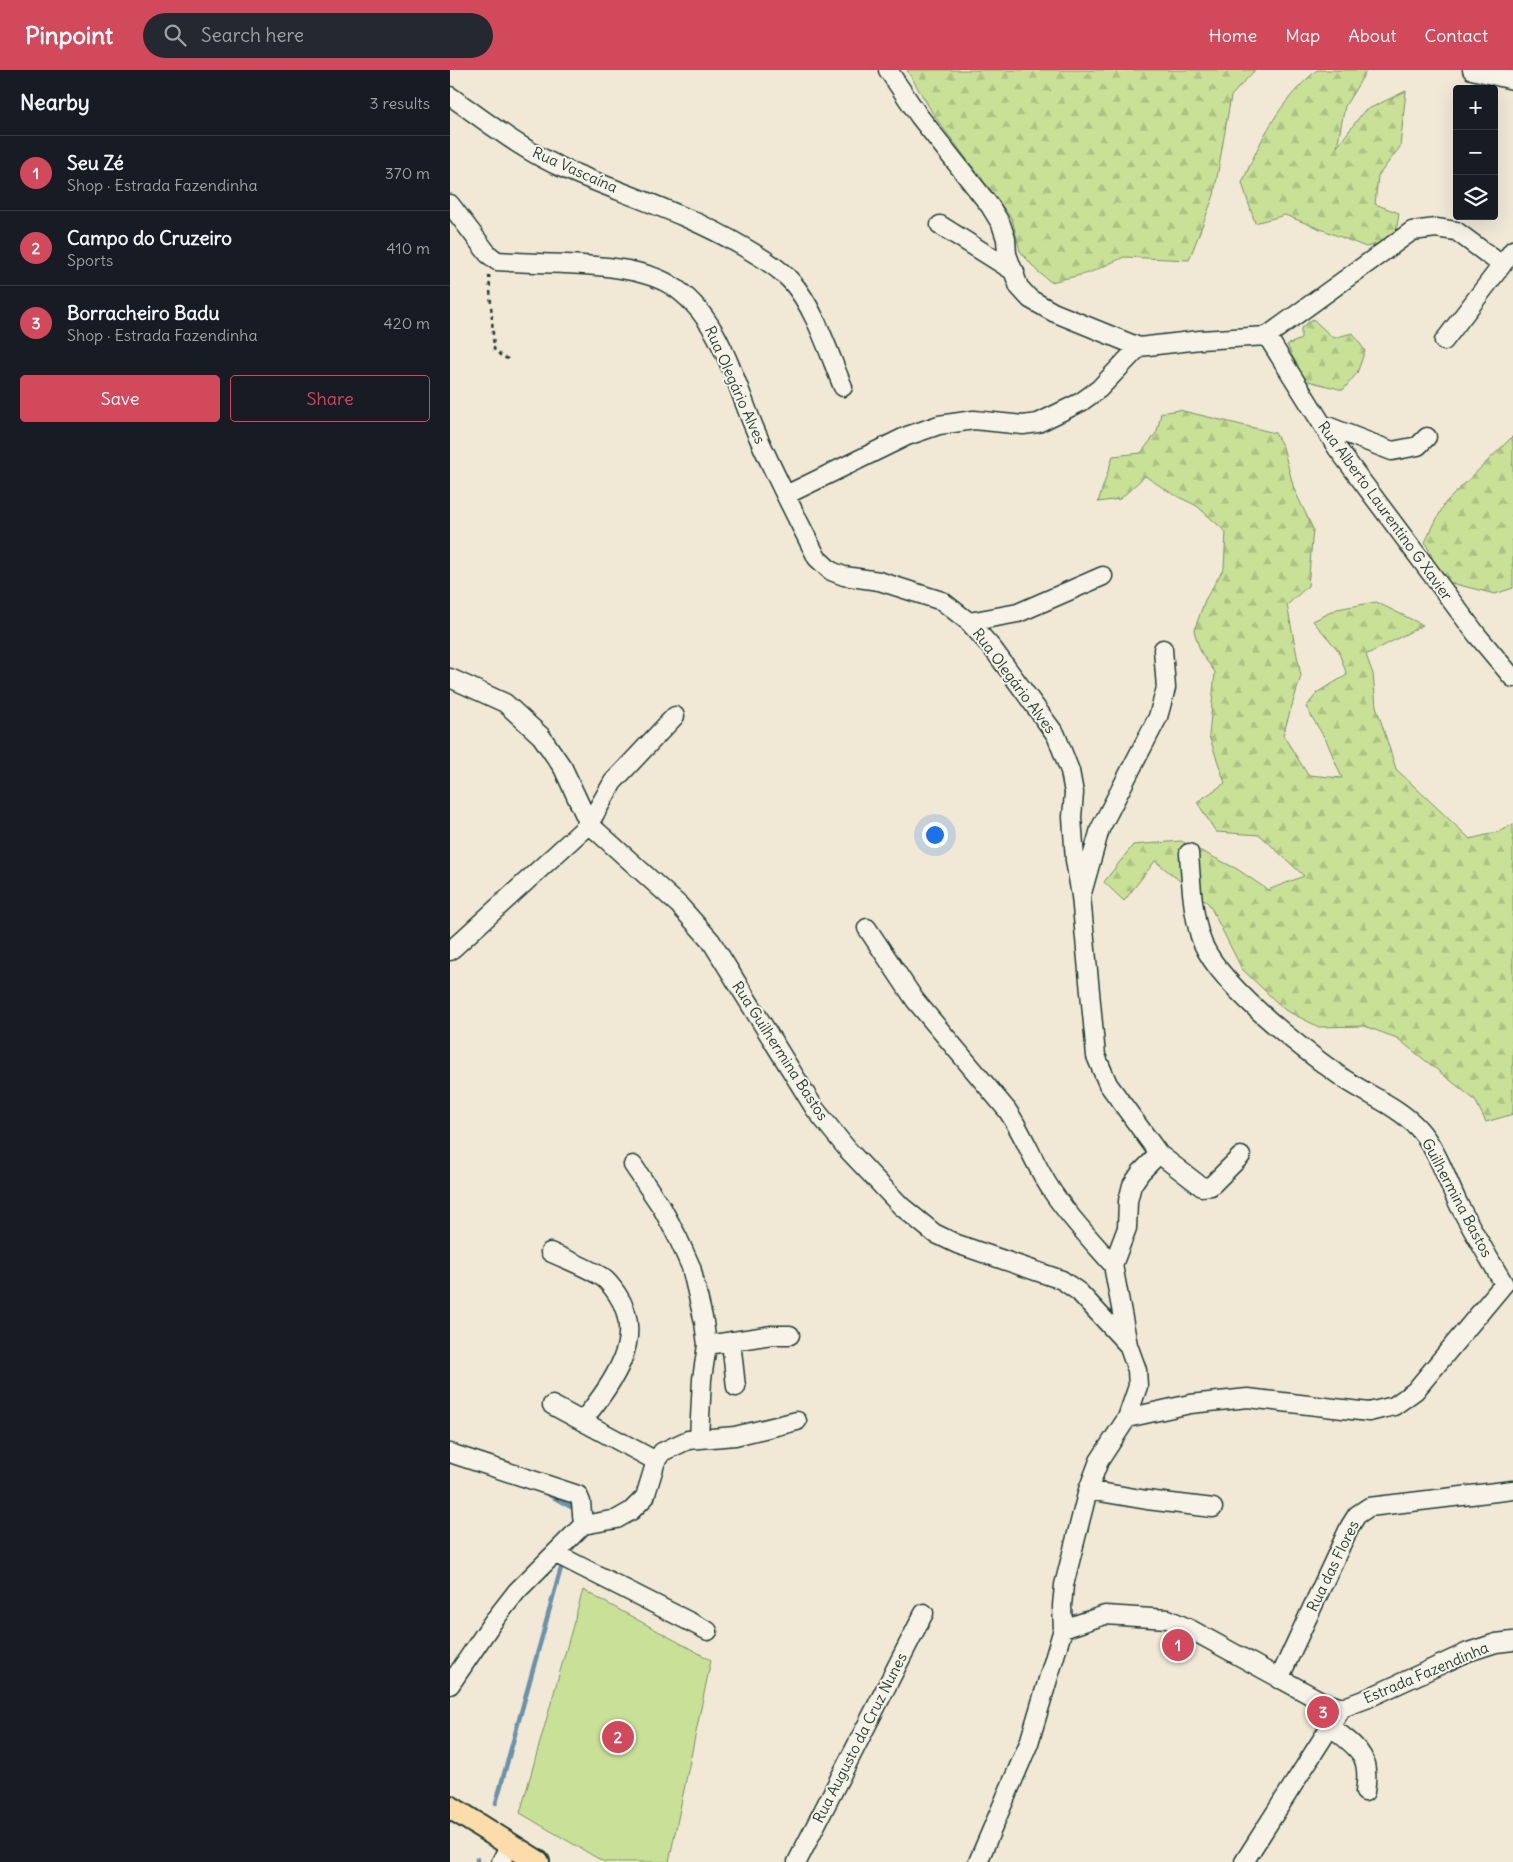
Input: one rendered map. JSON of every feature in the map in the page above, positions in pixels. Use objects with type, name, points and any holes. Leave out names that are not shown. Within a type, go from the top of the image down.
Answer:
[{"type":"main road","points":[[450,1807],[506,1853],[538,1862]]},
{"type":"street","points":[[888,70],[919,116],[997,218],[1006,239],[1007,254],[1019,287],[1030,299],[1053,312],[1139,347],[1200,340],[1267,336],[1412,230],[1436,228],[1456,231],[1502,265]]},
{"type":"street","points":[[1472,70],[1513,80]]},
{"type":"street","name":"Rua Vascaína","points":[[450,96],[524,147],[564,169],[682,214],[719,232],[762,258],[791,281],[805,301],[843,387]]},
{"type":"street","points":[[450,204],[488,254]]},
{"type":"street","points":[[940,225],[1015,272]]},
{"type":"street","points":[[1444,341],[1513,250]]},
{"type":"street","name":"Rua Olegário Alves","points":[[488,254],[498,261],[570,265],[638,274],[668,284],[686,296],[700,310],[720,345],[756,433],[817,558],[831,571],[844,576],[879,581],[942,601],[968,622],[992,649],[1056,735],[1070,771],[1074,793],[1072,817],[1075,860],[1081,896],[1096,1056],[1108,1084],[1159,1154],[1202,1187],[1211,1186],[1241,1156]]},
{"type":"street","name":"Rua Alberto Laurentino G Xavier","points":[[1267,336],[1322,424],[1378,506],[1477,635],[1513,678]]},
{"type":"street","points":[[786,495],[907,436],[939,425],[974,420],[1023,424],[1038,423],[1081,402],[1099,389],[1139,347]]},
{"type":"street","points":[[1322,424],[1392,452],[1418,446],[1427,437]]},
{"type":"street","points":[[968,622],[1018,613],[1104,576]]},
{"type":"street","points":[[1081,896],[1100,829],[1158,717],[1166,688],[1163,649]]},
{"type":"street","points":[[450,678],[504,703],[541,736],[563,768],[589,824]]},
{"type":"street","points":[[450,951],[589,824],[613,782],[675,716]]},
{"type":"street","name":"Rua Guilhermina Bastos","points":[[589,824],[694,920],[711,941],[815,1109],[848,1150],[901,1206],[934,1233],[957,1244],[1062,1280],[1080,1292],[1128,1346],[1137,1370],[1138,1386],[1127,1418],[1099,1461],[1088,1490],[1064,1585],[1062,1606],[1063,1629],[1029,1743],[978,1862]]},
{"type":"street","name":"Guilhermina Bastos","points":[[1127,1418],[1190,1404],[1248,1398],[1369,1412],[1394,1406],[1415,1391],[1508,1280],[1459,1205],[1434,1150],[1418,1128],[1386,1104],[1340,1076],[1247,1000],[1209,957],[1200,937],[1194,911],[1189,853]]},
{"type":"street","points":[[867,928],[915,1000],[1019,1127],[1042,1175],[1054,1195],[1113,1265],[1128,1346]]},
{"type":"street","points":[[1113,1265],[1127,1228],[1128,1201],[1132,1185],[1141,1172],[1159,1154]]},
{"type":"street","points":[[633,1165],[662,1208],[690,1266],[704,1322],[707,1345],[702,1379],[699,1438]]},
{"type":"street","points":[[550,1252],[604,1277],[625,1306],[629,1317],[627,1344],[618,1369],[608,1389],[583,1420]]},
{"type":"street","points":[[707,1345],[772,1335],[790,1335]]},
{"type":"street","points":[[731,1341],[736,1387]]},
{"type":"street","points":[[552,1405],[656,1461]]},
{"type":"street","points":[[450,1685],[492,1623],[517,1591],[556,1554],[583,1524],[617,1519],[631,1511],[645,1497],[656,1461],[662,1452],[675,1445],[699,1438],[735,1436],[798,1421]]},
{"type":"street","points":[[450,1453],[578,1495],[581,1502],[583,1524]]},
{"type":"street","points":[[1088,1490],[1213,1508]]},
{"type":"street","name":"Rua das Flores","points":[[1279,1678],[1350,1526],[1357,1515],[1369,1507],[1513,1490]]},
{"type":"street","points":[[556,1554],[708,1631]]},
{"type":"street","name":"Rua Augusto da Cruz Nunes","points":[[797,1862],[924,1614]]},
{"type":"street","points":[[1063,1629],[1105,1615],[1168,1619],[1190,1629],[1321,1701],[1342,1708],[1244,1862]]},
{"type":"street","name":"Estrada Fazendinha","points":[[1342,1708],[1366,1699],[1468,1652],[1496,1643],[1513,1641]]},
{"type":"street","points":[[1330,1726],[1354,1746],[1364,1759],[1368,1767],[1365,1792]]},
{"type":"path","points":[[488,254],[494,349],[502,357],[512,360]]},
{"type":"green space","points":[[907,70],[1255,70],[1231,96],[1214,195],[1189,260],[1124,257],[1089,273],[1051,282],[1037,271],[1020,251],[1012,219],[935,117]]},
{"type":"green space","points":[[1317,70],[1367,70],[1345,106],[1337,147],[1364,111],[1406,91],[1400,147],[1378,176],[1375,204],[1399,213],[1395,239],[1366,247],[1285,215],[1255,223],[1242,183],[1264,136],[1281,108],[1303,82]]},
{"type":"green space","points":[[1313,319],[1333,338],[1353,333],[1365,351],[1357,373],[1343,390],[1304,380],[1287,345],[1301,339],[1301,328]]},
{"type":"green space","points":[[1179,410],[1275,433],[1283,447],[1294,489],[1313,529],[1308,586],[1287,605],[1301,676],[1283,735],[1308,775],[1342,778],[1327,742],[1306,707],[1318,692],[1347,675],[1338,650],[1313,621],[1337,609],[1376,602],[1423,625],[1366,655],[1373,674],[1376,706],[1396,769],[1470,839],[1498,832],[1513,824],[1513,1114],[1486,1122],[1475,1100],[1397,1038],[1364,1026],[1319,1027],[1285,1010],[1242,969],[1209,904],[1155,861],[1124,901],[1104,882],[1133,845],[1181,841],[1237,869],[1268,890],[1304,876],[1260,835],[1216,832],[1197,802],[1225,783],[1209,736],[1215,672],[1201,653],[1194,631],[1205,600],[1224,568],[1226,532],[1197,506],[1171,493],[1145,476],[1120,499],[1098,502],[1113,456],[1141,453],[1157,432],[1161,413]]},
{"type":"green space","points":[[1513,436],[1513,588],[1495,594],[1443,581],[1425,542],[1445,503]]},
{"type":"green space","points":[[583,1590],[711,1660],[669,1862],[604,1862],[520,1813]]},
{"type":"waterway","points":[[544,1492],[571,1507]]},
{"type":"waterway","points":[[496,1803],[561,1568]]},
{"type":"place","name":"Seu Zé","points":[[1178,1645]]},
{"type":"place","name":"Borracheiro Badu","points":[[1323,1712]]},
{"type":"place","name":"Campo do Cruzeiro","points":[[618,1737]]}]
